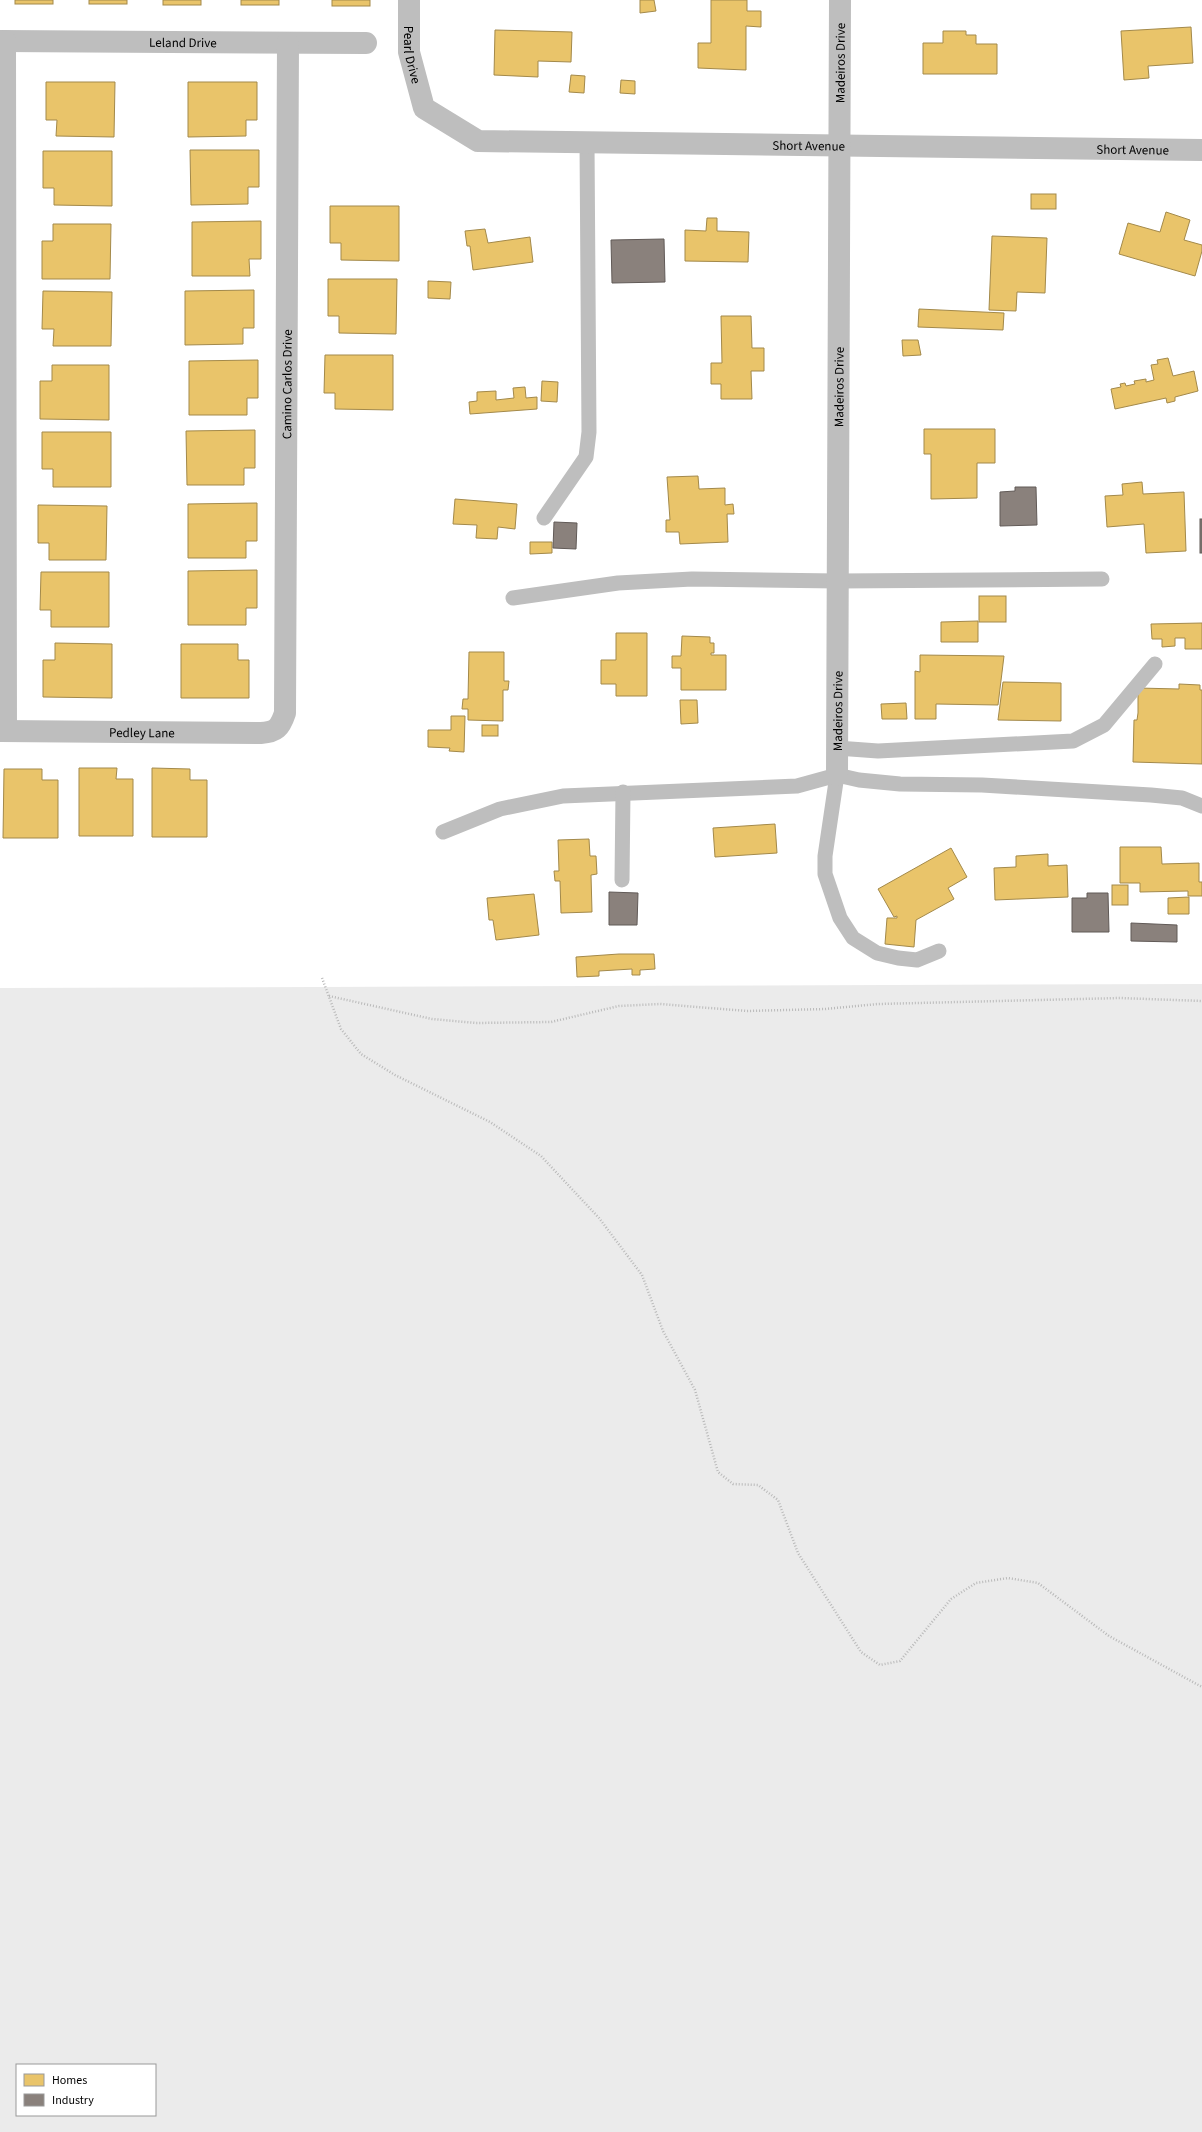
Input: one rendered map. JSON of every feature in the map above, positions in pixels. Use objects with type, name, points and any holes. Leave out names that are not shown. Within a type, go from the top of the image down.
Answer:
[{"type":"street","name":"Pearl Drive","points":[[409,0],[409,52],[424,108]]},
{"type":"street","name":"Madeiros Drive","points":[[837,775],[840,0]]},
{"type":"street","name":"Leland Drive","points":[[3,42],[366,43]]},
{"type":"street","points":[[3,42],[3,732]]},
{"type":"street","name":"Camino Carlos Drive","points":[[281,725],[285,713],[288,43]]},
{"type":"street","name":"Short Avenue","points":[[424,108],[478,141],[840,144],[1202,150]]},
{"type":"street","name":"Pedley Lane","points":[[3,732],[261,733],[276,730],[281,725]]},
{"type":"lane","points":[[544,518],[586,457],[589,432],[587,142]]},
{"type":"lane","points":[[513,598],[618,583],[692,579],[838,581],[1102,579]]},
{"type":"lane","points":[[837,748],[878,751],[1073,741],[1104,724],[1155,664]]},
{"type":"lane","points":[[837,775],[825,856],[825,874],[840,918],[853,938],[877,953],[898,958],[917,960],[939,950]]},
{"type":"lane","points":[[443,832],[500,809],[531,801],[563,796],[624,792],[797,786],[837,775],[859,780],[900,784],[982,785],[1151,795],[1182,798],[1202,806]]},
{"type":"lane","points":[[622,880],[624,792]]},
{"type":"path","points":[[322,978],[341,1029],[361,1054],[395,1075],[490,1122],[541,1156],[599,1218],[642,1275],[663,1331],[695,1390],[718,1472],[732,1484],[758,1485],[778,1500],[798,1553],[861,1652],[880,1664],[900,1661],[951,1599],[976,1583],[1008,1578],[1038,1583],[1109,1636],[1202,1686]]},
{"type":"path","points":[[329,996],[432,1019],[476,1023],[550,1022],[619,1006],[660,1004],[747,1011],[825,1009],[878,1004],[1120,998],[1202,1001]]},
{"type":"shaded area","points":[[1202,984],[1202,2132],[0,2132],[0,988]]},
{"type":"building: Homes","points":[[15,0],[53,0],[53,4],[15,4]]},
{"type":"building: Homes","points":[[89,0],[127,0],[127,4],[89,4]]},
{"type":"building: Homes","points":[[163,0],[201,0],[201,5],[163,5]]},
{"type":"building: Homes","points":[[241,0],[279,0],[279,5],[241,5]]},
{"type":"building: Homes","points":[[332,0],[370,0],[370,6],[332,6]]},
{"type":"building: Homes","points":[[640,0],[654,0],[656,11],[640,13]]},
{"type":"building: Homes","points":[[711,0],[747,0],[747,11],[761,11],[761,27],[746,26],[746,70],[698,68],[698,43],[711,43]]},
{"type":"building: Homes","points":[[1191,27],[1193,63],[1148,66],[1149,78],[1124,80],[1121,31]]},
{"type":"building: Homes","points":[[495,30],[572,32],[571,62],[538,61],[538,77],[494,75]]},
{"type":"building: Homes","points":[[943,31],[966,31],[966,35],[976,35],[976,44],[997,44],[997,74],[923,74],[923,43],[943,43]]},
{"type":"building: Homes","points":[[571,75],[585,76],[584,93],[569,92]]},
{"type":"building: Homes","points":[[621,80],[635,81],[635,94],[620,93]]},
{"type":"building: Homes","points":[[46,82],[115,82],[114,137],[56,136],[57,120],[46,120]]},
{"type":"building: Homes","points":[[188,82],[257,82],[257,120],[246,120],[246,136],[188,137]]},
{"type":"building: Homes","points":[[190,150],[259,150],[259,187],[248,187],[248,204],[191,205]]},
{"type":"building: Homes","points":[[43,151],[112,151],[112,206],[54,205],[54,188],[43,188]]},
{"type":"building: Homes","points":[[1031,194],[1056,194],[1056,209],[1031,209]]},
{"type":"building: Homes","points":[[330,206],[399,206],[399,261],[341,260],[341,243],[330,243]]},
{"type":"building: Homes","points":[[1166,212],[1190,220],[1184,240],[1202,245],[1202,251],[1195,276],[1119,254],[1128,223],[1160,232]]},
{"type":"building: Homes","points":[[707,218],[717,218],[717,231],[749,232],[748,262],[685,261],[685,230],[706,231]]},
{"type":"building: Homes","points":[[261,221],[261,259],[249,259],[250,276],[192,276],[192,222]]},
{"type":"building: Homes","points":[[53,224],[111,224],[110,279],[42,279],[42,241],[53,241]]},
{"type":"building: Homes","points":[[485,229],[488,243],[530,237],[533,262],[473,270],[470,246],[467,246],[465,231]]},
{"type":"building: Homes","points":[[992,236],[1047,238],[1045,293],[1017,292],[1016,311],[989,310]]},
{"type":"building: Homes","points":[[328,279],[397,279],[396,334],[339,333],[339,316],[328,316]]},
{"type":"building: Homes","points":[[428,281],[451,282],[450,299],[428,298]]},
{"type":"building: Homes","points":[[254,290],[254,328],[243,328],[243,344],[185,345],[185,291]]},
{"type":"building: Homes","points":[[43,291],[112,292],[111,346],[53,346],[54,329],[42,329]]},
{"type":"building: Homes","points":[[919,309],[1004,313],[1003,330],[918,327]]},
{"type":"building: Homes","points":[[721,316],[751,316],[752,348],[764,348],[764,371],[751,371],[752,399],[721,399],[721,384],[711,384],[711,363],[722,363]]},
{"type":"building: Homes","points":[[902,340],[918,340],[921,355],[903,356]]},
{"type":"building: Homes","points":[[325,355],[393,355],[393,410],[335,409],[335,393],[324,393]]},
{"type":"building: Homes","points":[[1168,358],[1173,376],[1194,371],[1198,391],[1175,397],[1175,401],[1167,403],[1166,398],[1115,409],[1111,389],[1121,387],[1120,384],[1125,383],[1126,386],[1135,384],[1134,381],[1146,379],[1146,382],[1154,380],[1151,365],[1158,364],[1157,360]]},
{"type":"building: Homes","points":[[258,360],[258,398],[247,398],[247,415],[189,415],[189,361]]},
{"type":"building: Homes","points":[[52,365],[109,365],[109,420],[40,419],[40,381],[52,381]]},
{"type":"building: Homes","points":[[542,381],[558,382],[557,402],[541,401]]},
{"type":"building: Homes","points":[[525,387],[526,398],[537,397],[537,409],[470,414],[469,402],[477,401],[477,392],[496,391],[496,400],[514,398],[513,388]]},
{"type":"building: Homes","points":[[924,429],[995,429],[995,463],[977,463],[977,498],[931,499],[931,454],[924,454]]},
{"type":"building: Homes","points":[[255,430],[255,468],[244,468],[244,485],[187,485],[186,431]]},
{"type":"building: Homes","points":[[42,432],[111,432],[111,487],[53,487],[53,469],[42,469]]},
{"type":"building: Homes","points":[[698,476],[699,489],[725,488],[725,505],[733,504],[734,514],[727,514],[728,542],[680,544],[679,532],[666,532],[666,520],[670,520],[667,477]]},
{"type":"building: Homes","points":[[1142,482],[1143,494],[1184,492],[1186,551],[1146,553],[1144,524],[1107,527],[1105,496],[1123,495],[1122,484]]},
{"type":"building: Homes","points":[[455,499],[517,504],[515,529],[498,527],[497,539],[476,538],[477,525],[453,524]]},
{"type":"building: Homes","points":[[257,503],[257,541],[246,541],[246,558],[188,558],[188,504]]},
{"type":"building: Homes","points":[[38,505],[107,506],[106,560],[49,560],[49,543],[38,543]]},
{"type":"building: Homes","points":[[530,542],[552,542],[552,553],[530,554]]},
{"type":"building: Homes","points":[[257,570],[257,608],[246,608],[246,625],[188,625],[188,571]]},
{"type":"building: Homes","points":[[41,572],[109,572],[109,627],[51,627],[51,610],[40,610]]},
{"type":"building: Homes","points":[[979,596],[1006,596],[1006,622],[979,622]]},
{"type":"building: Homes","points":[[978,621],[978,642],[941,642],[941,622]]},
{"type":"building: Homes","points":[[1202,623],[1202,649],[1185,649],[1185,638],[1175,638],[1175,646],[1162,647],[1162,639],[1152,639],[1151,624]]},
{"type":"building: Homes","points":[[616,633],[647,633],[647,696],[616,696],[616,684],[601,684],[601,660],[616,660]]},
{"type":"building: Homes","points":[[682,636],[710,637],[710,643],[714,643],[714,653],[711,653],[711,655],[726,655],[726,690],[681,690],[681,668],[672,668],[672,656],[681,656]]},
{"type":"building: Homes","points":[[55,643],[112,644],[112,698],[43,697],[43,660],[55,660]]},
{"type":"building: Homes","points":[[181,644],[238,644],[238,660],[249,660],[249,698],[181,698]]},
{"type":"building: Homes","points":[[469,652],[504,652],[504,681],[509,681],[508,690],[503,690],[503,721],[468,720],[468,709],[462,709],[463,699],[468,699]]},
{"type":"building: Homes","points":[[920,655],[1004,656],[998,705],[936,704],[936,719],[915,719],[915,671],[920,672]]},
{"type":"building: Homes","points":[[1003,682],[1061,683],[1061,721],[998,720]]},
{"type":"building: Homes","points":[[1179,684],[1200,685],[1200,690],[1202,690],[1202,764],[1133,762],[1134,720],[1137,720],[1138,713],[1138,688],[1179,689]]},
{"type":"building: Homes","points":[[680,700],[697,700],[698,723],[681,724]]},
{"type":"building: Homes","points":[[906,703],[907,719],[882,719],[881,704]]},
{"type":"building: Homes","points":[[451,716],[465,716],[464,752],[449,751],[450,748],[428,747],[428,730],[451,730]]},
{"type":"building: Homes","points":[[482,725],[498,725],[498,736],[482,736]]},
{"type":"building: Homes","points":[[79,768],[117,768],[116,779],[133,779],[133,836],[79,836]]},
{"type":"building: Homes","points":[[152,768],[190,769],[190,780],[207,780],[207,837],[152,837]]},
{"type":"building: Homes","points":[[4,769],[42,769],[42,780],[58,780],[58,838],[3,838]]},
{"type":"building: Homes","points":[[775,824],[777,853],[715,857],[713,828]]},
{"type":"building: Homes","points":[[589,839],[590,856],[596,856],[597,874],[591,875],[592,912],[561,913],[560,881],[555,881],[554,871],[559,871],[558,840]]},
{"type":"building: Homes","points":[[1120,847],[1161,847],[1162,864],[1199,863],[1199,882],[1202,882],[1202,896],[1188,896],[1188,891],[1140,892],[1140,883],[1120,883]]},
{"type":"building: Homes","points":[[951,848],[967,877],[948,888],[954,899],[916,920],[914,947],[885,944],[887,918],[897,918],[897,916],[894,917],[878,889]]},
{"type":"building: Homes","points":[[1048,854],[1048,866],[1067,865],[1068,897],[995,900],[994,868],[1016,867],[1016,856]]},
{"type":"building: Homes","points":[[1112,885],[1128,885],[1128,905],[1112,905]]},
{"type":"building: Homes","points":[[534,894],[539,935],[496,940],[493,920],[489,920],[487,898]]},
{"type":"building: Homes","points":[[1189,897],[1189,914],[1168,914],[1168,898]]},
{"type":"building: Homes","points":[[619,954],[654,954],[655,969],[640,970],[640,975],[632,975],[632,969],[599,971],[599,976],[577,977],[576,957]]},
{"type":"building: Industry","points":[[664,239],[665,282],[612,283],[611,240]]},
{"type":"building: Industry","points":[[1015,487],[1036,487],[1037,525],[1000,526],[1000,492],[1015,491]]},
{"type":"building: Industry","points":[[1200,519],[1202,519],[1202,553],[1200,553]]},
{"type":"building: Industry","points":[[554,522],[577,523],[576,549],[553,548]]},
{"type":"building: Industry","points":[[609,892],[638,893],[637,925],[609,925]]},
{"type":"building: Industry","points":[[1087,893],[1108,893],[1109,932],[1072,932],[1072,898],[1087,898]]},
{"type":"building: Industry","points":[[1131,923],[1177,925],[1177,942],[1131,941]]}]
